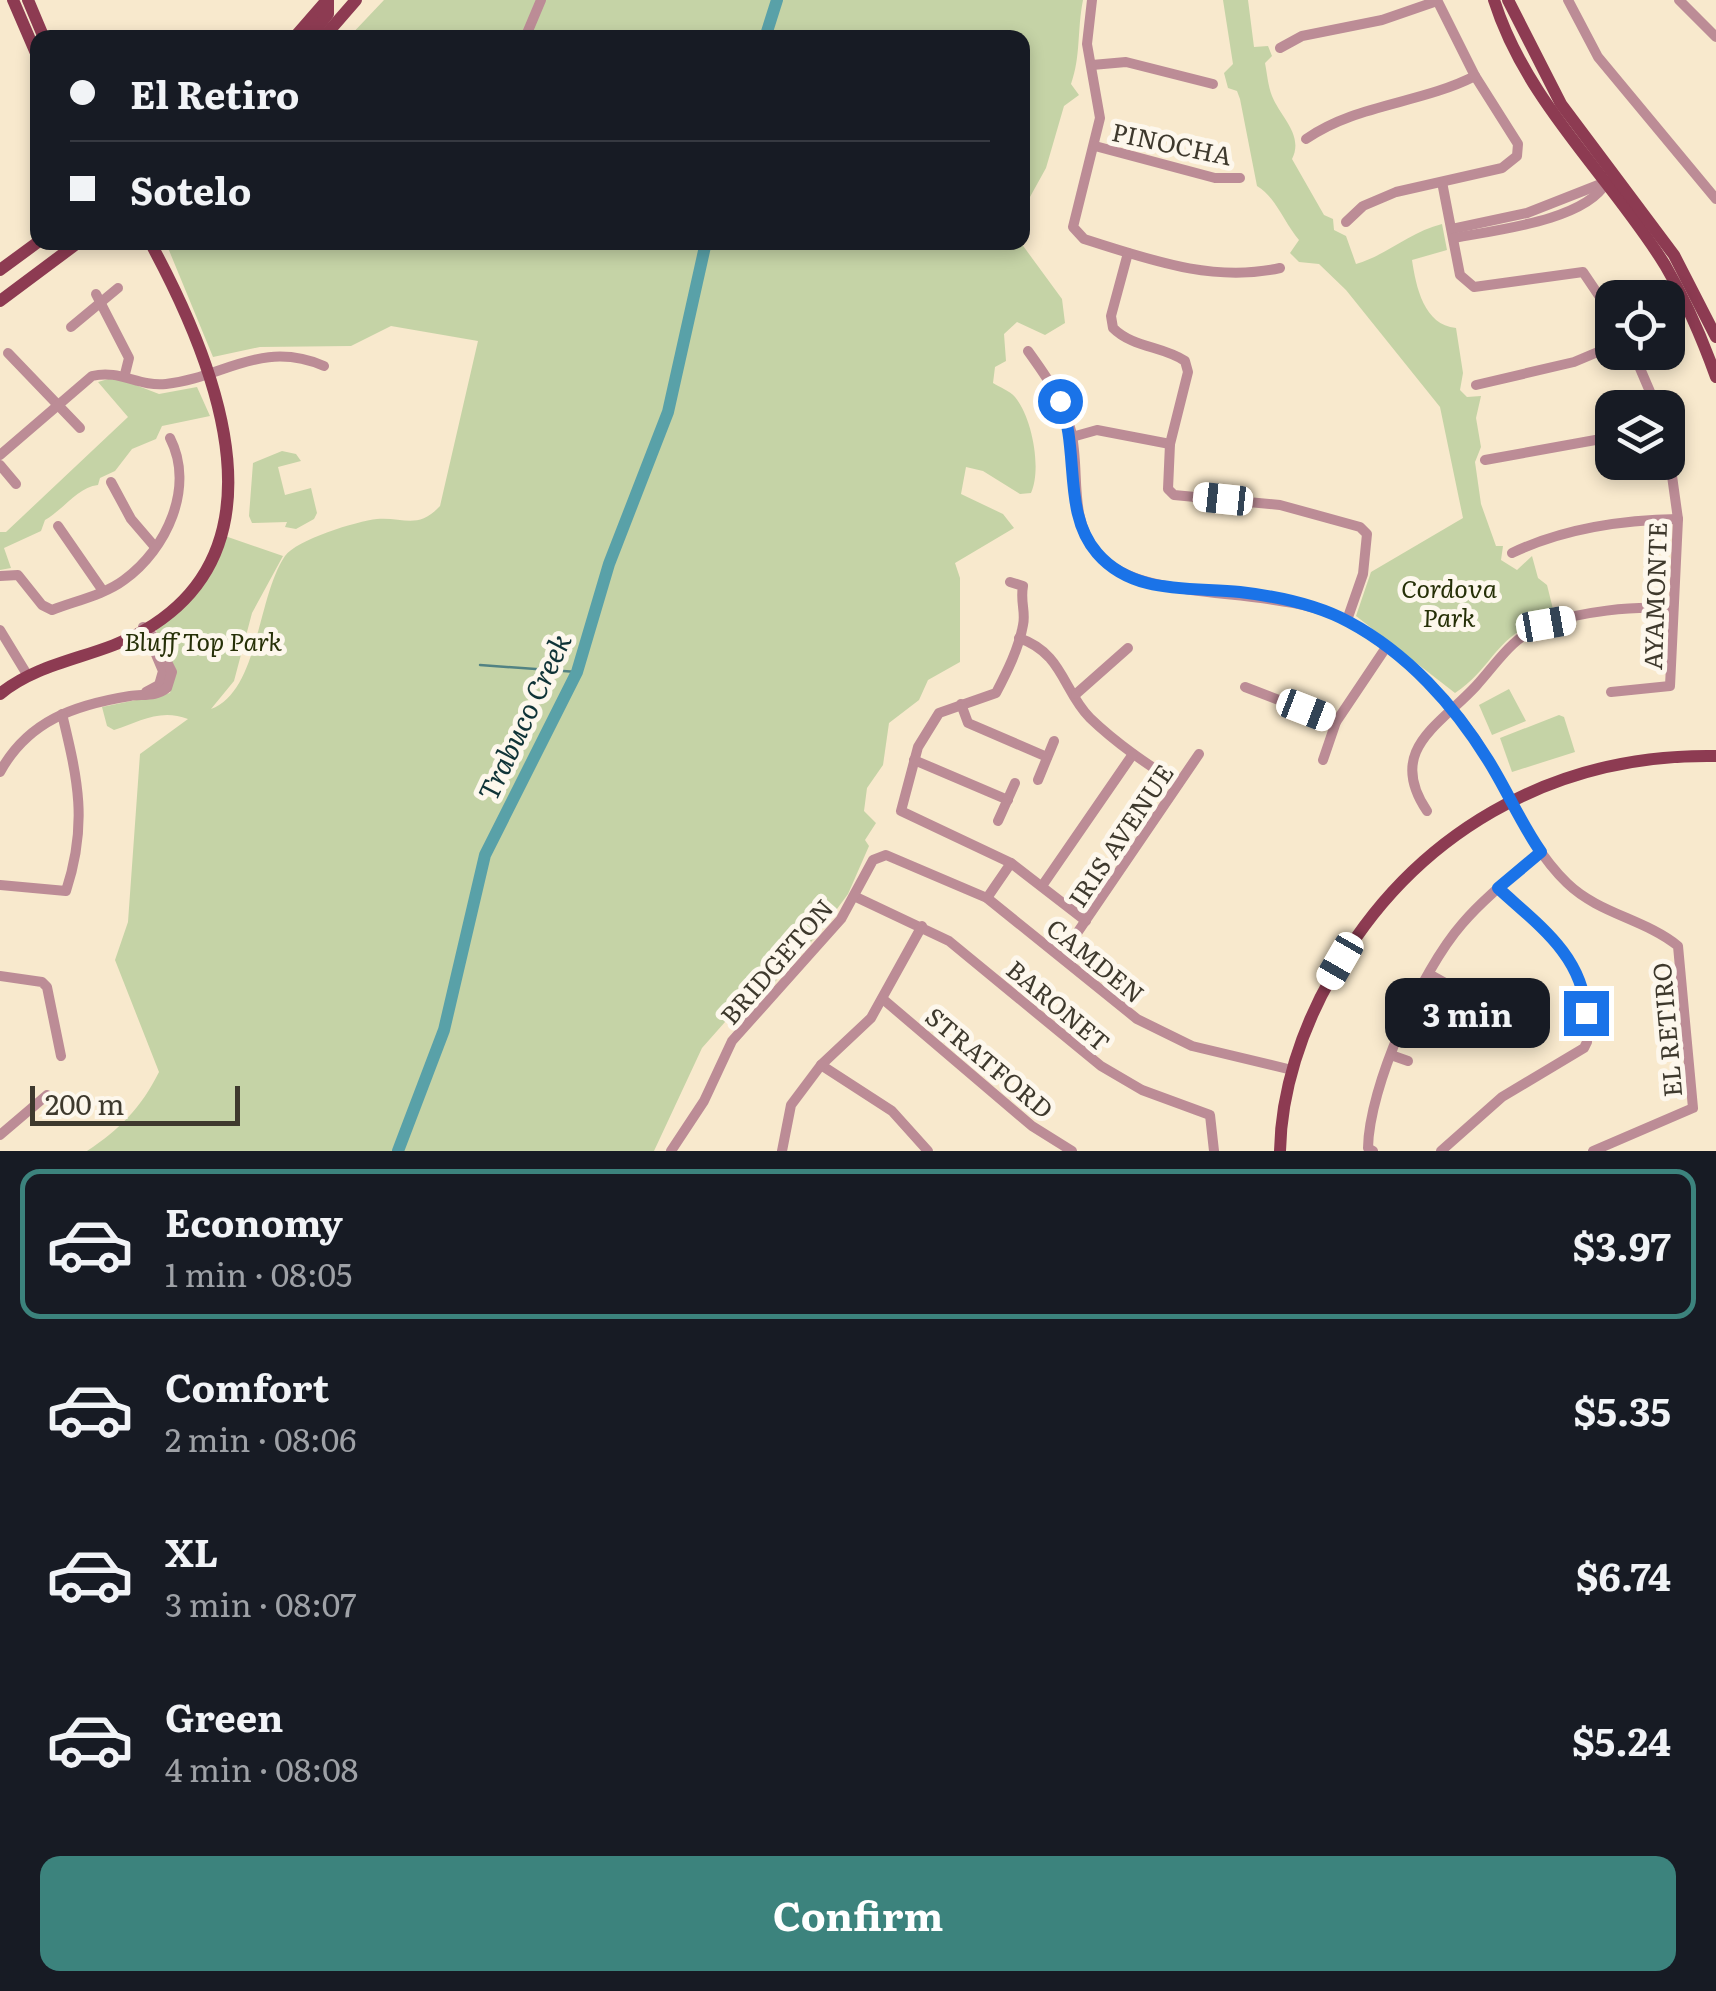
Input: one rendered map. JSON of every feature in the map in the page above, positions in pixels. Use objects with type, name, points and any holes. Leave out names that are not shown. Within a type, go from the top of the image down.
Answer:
[{"type":"main road","points":[[13,0],[30,39]]},
{"type":"main road","points":[[28,0],[41,30]]},
{"type":"main road","points":[[301,30],[328,0]]},
{"type":"main road","points":[[315,30],[328,14],[328,0]]},
{"type":"main road","points":[[330,30],[356,0]]},
{"type":"main road","points":[[1494,0],[1517,54],[1552,113],[1674,255],[1716,337]]},
{"type":"main road","points":[[1508,0],[1561,104],[1688,305],[1716,377]]},
{"type":"main road","points":[[0,270],[30,248]]},
{"type":"main road","points":[[0,301],[68,250]]},
{"type":"main road","points":[[145,250],[202,373]]},
{"type":"main road","points":[[0,690],[26,674],[144,628],[193,577],[212,546],[220,518],[224,454],[202,373],[156,250]]},
{"type":"main road","points":[[1280,1151],[1292,1070],[1314,1007],[1366,918],[1442,842],[1508,800],[1624,762],[1716,756]]},
{"type":"street","points":[[528,30],[541,0]]},
{"type":"street","points":[[1092,0],[1087,25],[1100,118],[1073,227],[1084,239],[1215,273],[1255,273],[1280,268]]},
{"type":"street","points":[[1568,0],[1614,79],[1716,198]]},
{"type":"street","points":[[1679,0],[1716,36]]},
{"type":"street","points":[[1280,48],[1302,36],[1382,20],[1437,1],[1476,76],[1518,144],[1517,156],[1502,168],[1378,198],[1346,222]]},
{"type":"street","points":[[1092,65],[1126,62],[1213,84]]},
{"type":"street","points":[[1306,140],[1337,120],[1429,98],[1476,76]]},
{"type":"street","name":"PINOCHA","points":[[1094,146],[1216,178],[1240,178]]},
{"type":"street","points":[[1453,234],[1560,214],[1600,193],[1611,180]]},
{"type":"street","points":[[1442,182],[1460,276],[1466,284],[1474,287],[1583,272],[1595,290]]},
{"type":"street","points":[[1128,253],[1111,316],[1113,328],[1143,346],[1177,355],[1185,361],[1188,372],[1170,444],[1168,489],[1174,495],[1280,505],[1360,528],[1367,534],[1365,561],[1347,620]]},
{"type":"street","points":[[71,328],[98,297],[118,288]]},
{"type":"street","points":[[98,297],[129,358],[125,374]]},
{"type":"street","points":[[8,352],[80,428]]},
{"type":"street","name":"EL RETIRO","points":[[1028,352],[1060,401],[1072,437],[1080,522],[1096,552],[1114,568],[1142,583],[1269,597],[1347,620],[1387,646],[1452,707],[1489,761],[1541,852],[1568,884],[1608,912],[1678,946],[1693,1108],[1593,1151]]},
{"type":"street","points":[[1476,384],[1574,362],[1595,353]]},
{"type":"street","points":[[0,454],[92,376],[110,371],[138,382],[165,384],[265,358],[302,358],[324,366]]},
{"type":"street","points":[[1072,437],[1098,430],[1170,444]]},
{"type":"street","points":[[0,576],[18,575],[52,610],[122,582],[155,547],[175,510],[182,480],[180,457],[170,438]]},
{"type":"street","points":[[1485,460],[1595,440]]},
{"type":"street","points":[[0,466],[16,484]]},
{"type":"street","name":"AYAMONTE","points":[[1610,692],[1670,686],[1678,519],[1673,480]]},
{"type":"street","points":[[111,482],[131,519],[155,547]]},
{"type":"street","points":[[1512,553],[1536,542],[1598,527],[1678,519]]},
{"type":"street","points":[[58,526],[103,591]]},
{"type":"street","points":[[1010,582],[1023,588],[1019,605],[1024,622],[996,693],[938,713],[914,760],[903,814],[1010,863],[1086,921]]},
{"type":"street","points":[[1427,811],[1412,788],[1412,763],[1422,736],[1472,690],[1503,651],[1546,624],[1621,609],[1672,609]]},
{"type":"street","points":[[0,772],[34,726],[62,714],[154,689],[162,676],[144,628]]},
{"type":"street","points":[[0,630],[26,674]]},
{"type":"street","points":[[1019,638],[1047,655],[1086,714],[1133,754],[1178,784]]},
{"type":"street","points":[[1324,760],[1336,722],[1387,646]]},
{"type":"street","points":[[1076,694],[1128,648]]},
{"type":"street","points":[[1245,687],[1336,722]]},
{"type":"street","points":[[961,704],[968,723],[1047,757]]},
{"type":"street","points":[[0,886],[66,891],[82,832],[80,792],[62,714]]},
{"type":"street","points":[[1038,780],[1054,740]]},
{"type":"street","points":[[1042,886],[1133,754]]},
{"type":"street","name":"IRIS AVENUE","points":[[1073,939],[1200,754]]},
{"type":"street","points":[[914,760],[1008,800]]},
{"type":"street","points":[[998,821],[1015,782]]},
{"type":"street","points":[[1373,1151],[1368,1148],[1368,1128],[1407,1016],[1459,927],[1541,852]]},
{"type":"street","name":"CAMDEN","points":[[886,855],[987,898],[1137,1019],[1192,1046],[1292,1070]]},
{"type":"street","name":"BRIDGETON","points":[[670,1151],[704,1101],[732,1042],[856,897],[874,860],[886,855]]},
{"type":"street","points":[[987,898],[1010,863]]},
{"type":"street","points":[[1441,1151],[1502,1097],[1584,1048],[1586,1042],[1585,993],[1580,973],[1565,952],[1498,888]]},
{"type":"street","name":"BARONET","points":[[856,897],[922,926],[980,965],[1101,1066],[1142,1090],[1210,1115],[1214,1151]]},
{"type":"street","points":[[782,1151],[792,1104],[821,1065],[871,1018],[922,926]]},
{"type":"street","points":[[1431,974],[1482,1004]]},
{"type":"street","points":[[0,976],[47,987],[61,1056]]},
{"type":"street","name":"STRATFORD","points":[[884,1000],[1032,1126],[1072,1151]]},
{"type":"street","points":[[1392,1055],[1408,1061]]},
{"type":"street","points":[[821,1065],[892,1110],[928,1151]]},
{"type":"street","points":[[0,1135],[47,1094]]},
{"type":"green space","points":[[384,0],[1083,0],[1071,84],[1079,95],[1064,106],[1046,168],[1030,197],[1030,30],[356,30]]},
{"type":"green space","name":"Cordova Park","points":[[1223,0],[1248,0],[1254,47],[1268,46],[1272,56],[1265,63],[1269,84],[1293,134],[1292,159],[1324,215],[1333,219],[1334,230],[1346,236],[1356,264],[1442,224],[1447,250],[1412,260],[1416,282],[1429,312],[1436,320],[1456,328],[1463,373],[1460,390],[1467,397],[1481,396],[1476,418],[1481,447],[1475,462],[1481,504],[1496,546],[1503,546],[1501,560],[1517,570],[1532,556],[1538,578],[1547,585],[1555,617],[1535,623],[1508,640],[1455,693],[1356,616],[1371,572],[1463,518],[1440,407],[1346,290],[1319,264],[1299,262],[1290,253],[1299,240],[1269,196],[1257,186],[1240,99],[1237,91],[1228,88],[1224,73],[1233,64]]},
{"type":"green space","name":"Bluff Top Park","points":[[169,250],[1026,250],[1062,299],[1065,323],[1045,335],[1017,322],[1004,334],[1006,361],[995,367],[993,383],[1015,397],[1030,430],[1036,471],[1031,493],[1020,494],[983,471],[966,467],[961,494],[1003,514],[1014,528],[955,563],[960,578],[960,662],[928,680],[919,700],[889,723],[883,765],[867,788],[864,811],[876,823],[865,840],[869,846],[848,894],[820,932],[746,1014],[725,1022],[702,1048],[654,1151],[87,1151],[129,1117],[159,1072],[115,960],[128,922],[140,754],[188,719],[159,716],[114,730],[107,726],[102,707],[170,693],[175,676],[155,628],[184,603],[225,536],[283,556],[252,613],[234,681],[211,709],[227,699],[239,683],[276,574],[291,550],[342,527],[377,519],[418,520],[440,506],[478,341],[391,326],[351,346],[260,347],[213,357]]},
{"type":"green space","points":[[115,377],[159,394],[197,387],[210,416],[162,426],[156,439],[132,449],[115,471],[100,478],[98,485],[84,490],[45,520],[41,531],[4,548],[11,568],[0,570],[0,532],[6,532],[128,417],[98,382]]},
{"type":"green space","points":[[282,451],[296,454],[301,461],[278,467],[285,495],[311,488],[317,513],[296,529],[285,527],[287,522],[252,523],[249,516],[253,463]]},
{"type":"green space","points":[[1509,689],[1526,721],[1492,735],[1479,705]]},
{"type":"green space","points":[[1559,715],[1564,717],[1575,752],[1512,772],[1500,738]]},
{"type":"waterway","name":"Trabuco Creek","points":[[768,30],[777,0]]},
{"type":"waterway","name":"Trabuco Creek","points":[[398,1151],[444,1030],[485,855],[577,672],[609,564],[668,412],[704,250]]},
{"type":"waterway","points":[[480,665],[577,672]]},
{"type":"route","points":[[1060,401],[1072,437],[1080,522],[1096,552],[1114,568],[1142,583],[1269,597],[1347,620],[1387,646],[1452,707],[1489,761],[1516,815],[1541,852],[1498,888],[1565,952],[1580,973],[1586,1013]]}]
